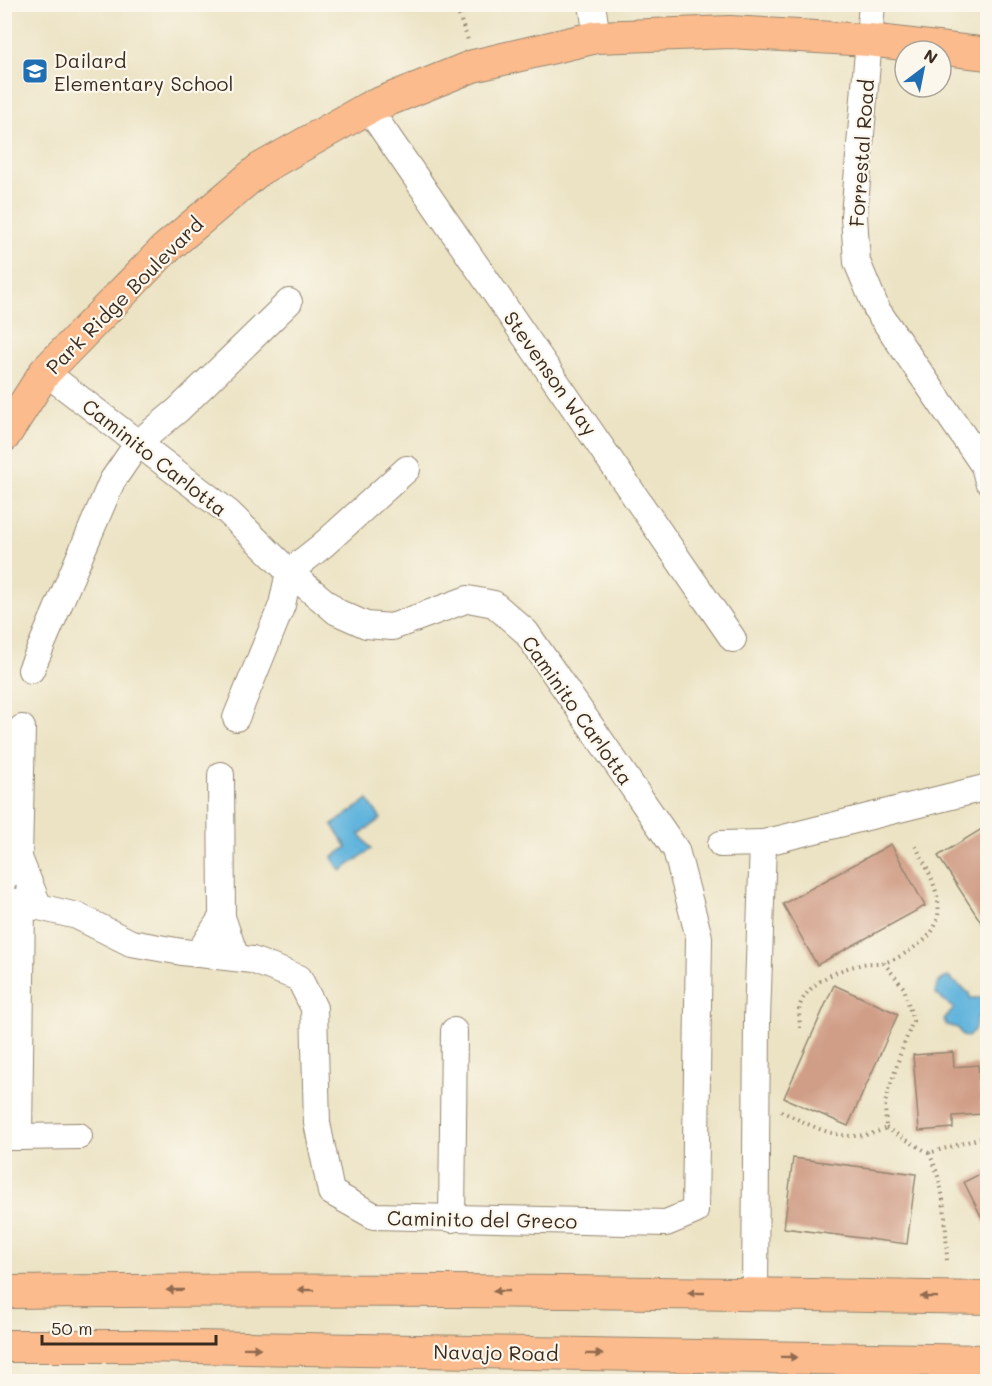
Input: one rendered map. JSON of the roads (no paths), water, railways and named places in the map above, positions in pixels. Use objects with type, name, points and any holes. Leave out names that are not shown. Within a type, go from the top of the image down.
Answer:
[{"type":"main road","name":"Park Ridge Boulevard","points":[[4,436],[45,372],[164,250],[260,168],[368,108],[472,66],[597,37],[730,32],[869,40],[987,54]]},
{"type":"main road","points":[[4,1292],[246,1289],[755,1293],[987,1298]]},
{"type":"main road","name":"Navajo Road","points":[[4,1346],[148,1346],[987,1360]]},
{"type":"street","points":[[592,4],[597,37]]},
{"type":"street","name":"Forrestal Road","points":[[872,4],[854,216],[857,262],[877,310],[984,466],[987,481]]},
{"type":"street","name":"Stevenson Way","points":[[368,108],[733,639]]},
{"type":"street","points":[[31,670],[112,481],[138,443],[178,410],[289,302]]},
{"type":"street","name":"Caminito Carlotta","points":[[45,372],[228,512],[289,572],[337,612],[366,625],[392,627],[468,599],[494,604],[525,632],[676,850],[699,937],[695,1211]]},
{"type":"street","points":[[236,718],[282,605],[289,572],[323,545],[407,469]]},
{"type":"street","points":[[22,728],[19,858],[22,904],[12,1137],[79,1136]]},
{"type":"street","points":[[221,775],[222,917],[236,958]]},
{"type":"street","points":[[721,844],[763,843],[987,787]]},
{"type":"street","points":[[755,1293],[757,1019],[763,843]]},
{"type":"street","points":[[4,880],[19,858]]},
{"type":"street","name":"Caminito del Greco","points":[[22,904],[77,916],[131,943],[252,960],[299,978],[314,1008],[317,1123],[331,1192],[374,1216],[666,1223],[695,1211]]},
{"type":"street","points":[[198,954],[222,917]]},
{"type":"street","points":[[452,1219],[454,1031]]},
{"type":"water","points":[[368,800],[381,819],[360,834],[371,849],[341,871],[332,858],[347,847],[332,825]]},
{"type":"water","points":[[948,977],[969,993],[970,998],[987,998],[987,1016],[977,1017],[975,1029],[968,1037],[962,1036],[958,1028],[946,1025],[944,1019],[954,1009],[936,994],[939,983]]},
{"type":"place","name":"Dailard Elementary School","points":[[35,71]]}]
